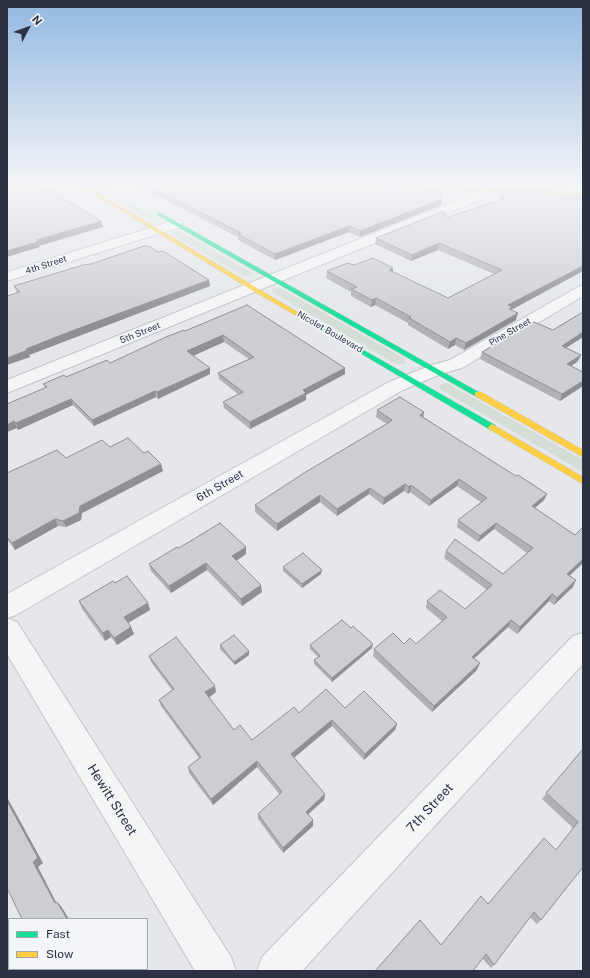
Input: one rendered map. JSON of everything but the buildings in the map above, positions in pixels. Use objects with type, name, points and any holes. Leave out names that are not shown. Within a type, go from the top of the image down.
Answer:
[{"type":"street","name":"4th Street","points":[[7,278],[161,229]]},
{"type":"street","name":"Nicolet Boulevard","points":[[184,229],[583,454]]},
{"type":"street","name":"5th Street","points":[[7,387],[399,229]]},
{"type":"street","name":"Nicolet Boulevard","points":[[157,230],[252,288],[412,379],[583,481]]},
{"type":"street","name":"Pine Street","points":[[435,370],[456,364],[583,290]]},
{"type":"street","name":"6th Street","points":[[7,607],[396,386],[435,370]]},
{"type":"street","name":"Hewitt Street","points":[[7,630],[217,971]]},
{"type":"street","name":"7th Street","points":[[276,971],[583,645]]},
{"type":"shaded area","points":[[174,231],[180,231],[254,274],[244,276],[171,234]]},
{"type":"shaded area","points":[[280,288],[405,359],[404,364],[396,364],[272,292],[273,289]]},
{"type":"shaded area","points":[[447,383],[583,460],[583,472],[440,389],[441,384]]},
{"type":"traffic: fast","points":[[185,229],[478,394]]},
{"type":"traffic: fast","points":[[311,322],[492,427]]},
{"type":"traffic: slow","points":[[154,229],[311,322]]},
{"type":"traffic: slow","points":[[478,394],[583,454]]},
{"type":"traffic: slow","points":[[492,427],[583,481]]}]
